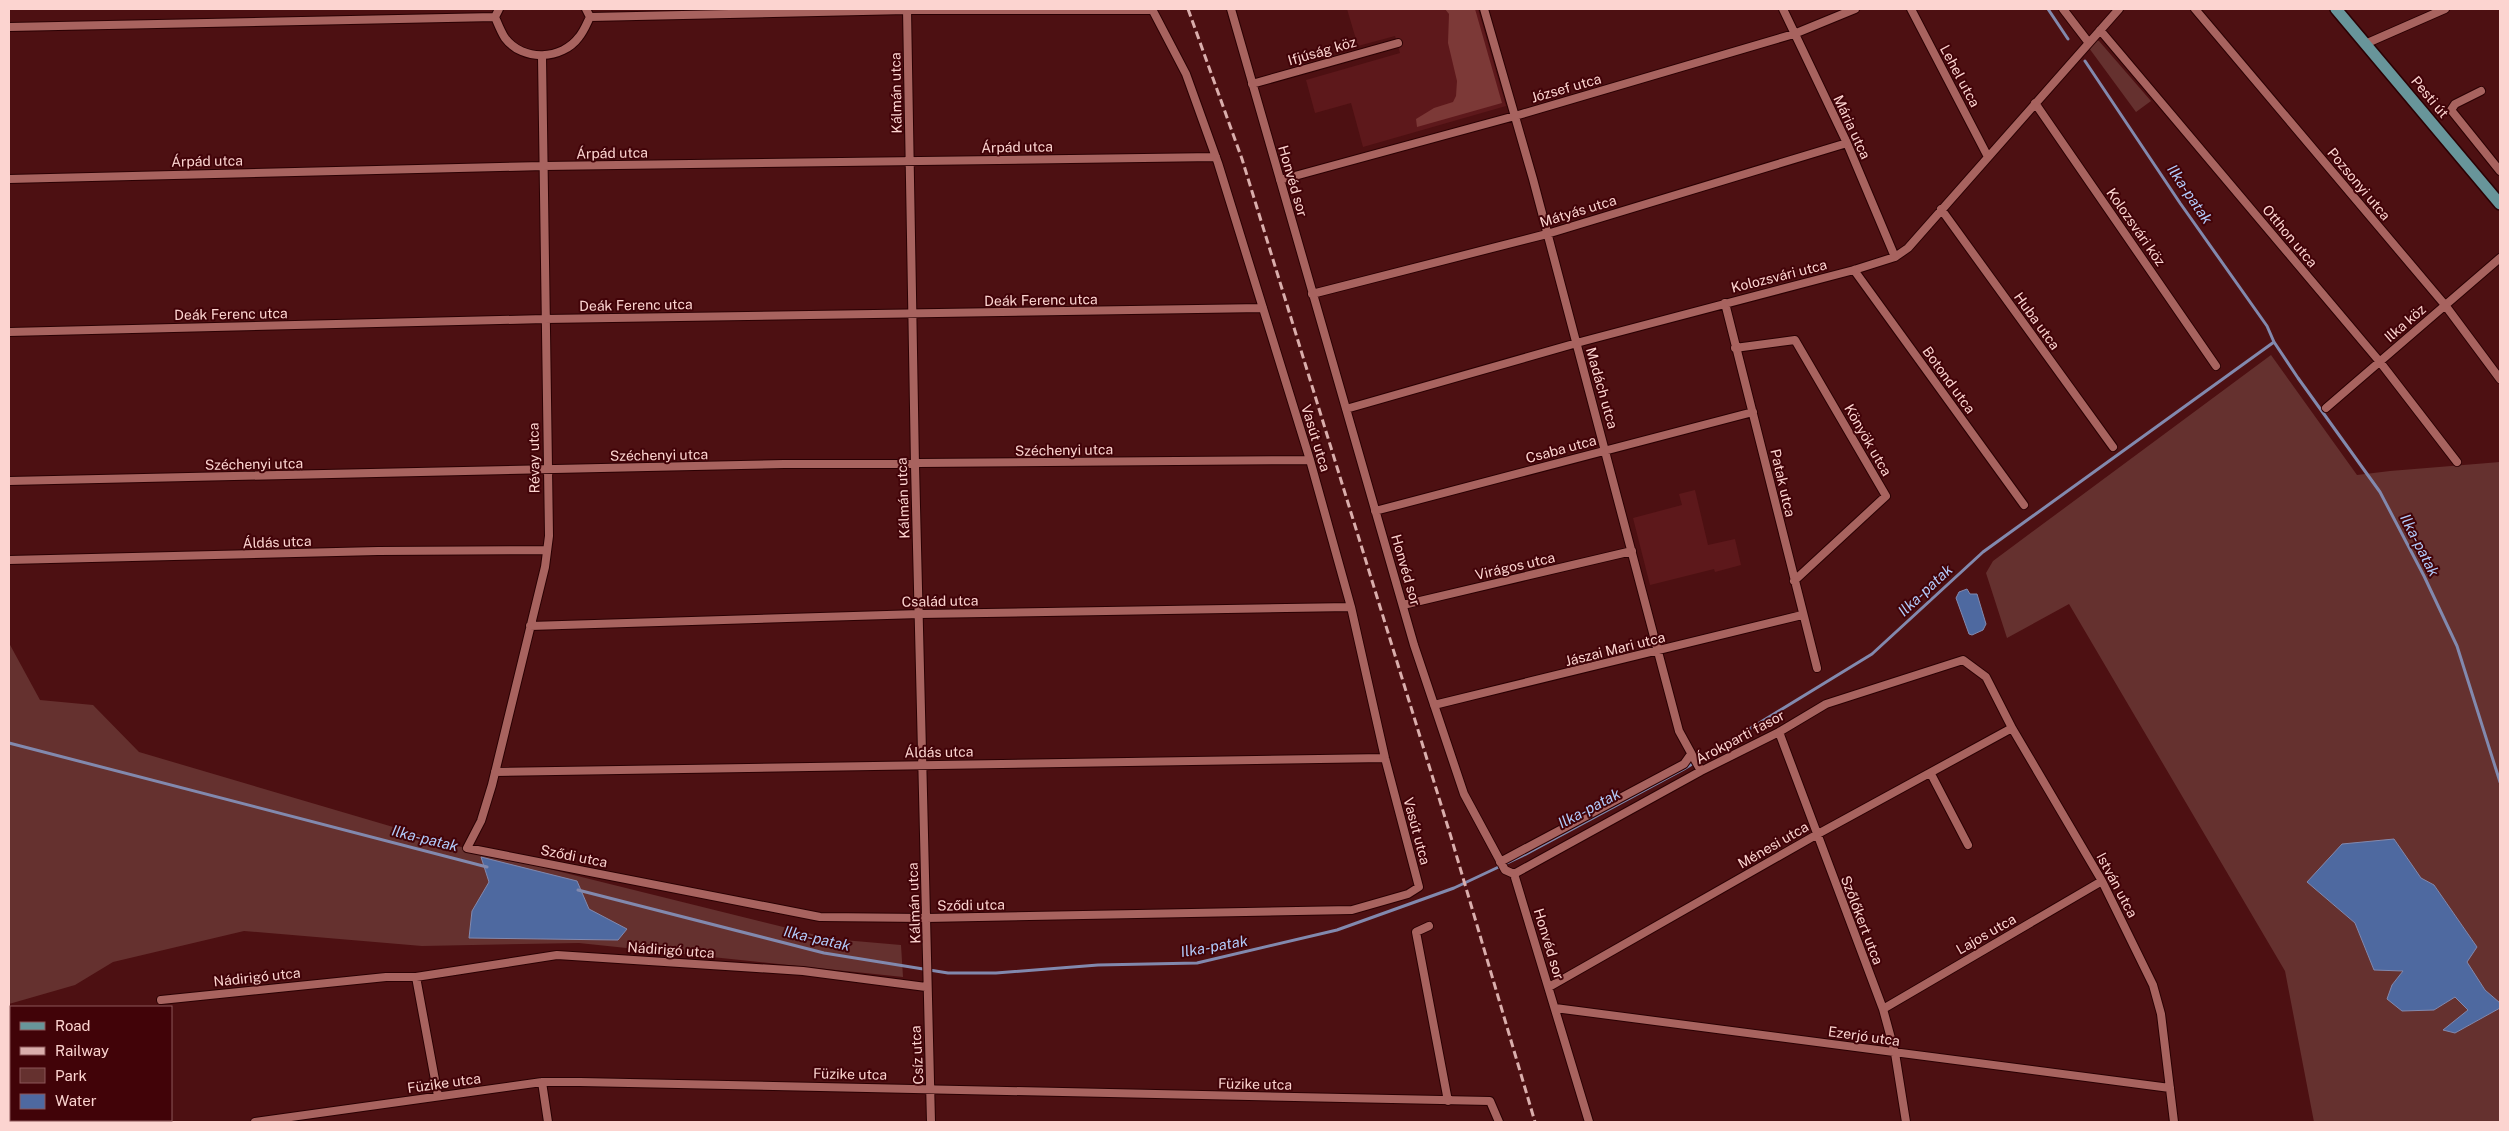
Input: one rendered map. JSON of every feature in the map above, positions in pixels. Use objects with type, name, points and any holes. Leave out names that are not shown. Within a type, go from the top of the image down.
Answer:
[{"type":"main road","name":"Pesti út","points":[[2336,9],[2500,204]]},
{"type":"street","points":[[495,17],[499,9]]},
{"type":"street","points":[[586,9],[590,17]]},
{"type":"street","points":[[590,17],[907,9],[1152,9]]},
{"type":"street","name":"Kálmán utca","points":[[907,9],[914,314],[915,465],[928,951],[926,987]]},
{"type":"street","name":"Vasút utca","points":[[1152,9],[1186,74],[1216,156],[1310,460],[1351,607],[1384,758],[1419,887]]},
{"type":"street","name":"Honvéd sor","points":[[1230,9],[1403,605],[1434,705],[1464,794],[1502,865]]},
{"type":"street","name":"Madách utca","points":[[1484,9],[1606,450],[1679,731],[1700,769]]},
{"type":"street","name":"Mária utca","points":[[1783,9],[1847,142],[1895,257]]},
{"type":"street","name":"József utca","points":[[1280,180],[1515,116],[1794,34],[1854,9]]},
{"type":"street","name":"Lehel utca","points":[[1911,9],[1988,155]]},
{"type":"street","points":[[2063,9],[2089,43]]},
{"type":"street","name":"Kolozsvári utca","points":[[1346,409],[1576,343],[1854,270],[1895,257],[1908,248],[2118,9]]},
{"type":"street","name":"Pozsonyi utca","points":[[2195,9],[2445,305],[2500,379]]},
{"type":"street","points":[[2365,44],[2445,9]]},
{"type":"street","points":[[9,27],[495,17]]},
{"type":"street","points":[[495,17],[506,39],[516,47],[542,56],[566,49],[580,37],[590,17]]},
{"type":"street","name":"Otthon utca","points":[[2100,30],[2380,362],[2457,462]]},
{"type":"street","name":"Ifjúság köz","points":[[1252,84],[1398,43]]},
{"type":"street","name":"Révay utca","points":[[467,848],[481,822],[495,772],[530,626],[549,536],[542,56]]},
{"type":"street","points":[[2480,92],[2455,104],[2451,110],[2500,171]]},
{"type":"street","name":"Kolozsvári köz","points":[[2035,103],[2216,366]]},
{"type":"street","name":"Mátyás utca","points":[[1312,294],[1547,234],[1847,142]]},
{"type":"street","name":"Árpád utca","points":[[9,179],[544,166],[1216,156]]},
{"type":"street","name":"Huba utca","points":[[1941,209],[2113,447]]},
{"type":"street","name":"Ilka köz","points":[[2326,408],[2500,258]]},
{"type":"street","name":"Botond utca","points":[[1854,270],[2024,505]]},
{"type":"street","name":"Patak utca","points":[[1725,303],[1735,348],[1754,412],[1802,615],[1817,668]]},
{"type":"street","name":"Deák Ferenc utca","points":[[9,332],[545,319],[1263,308]]},
{"type":"street","name":"Könyök utca","points":[[1735,348],[1795,340],[1886,496],[1794,581]]},
{"type":"street","name":"Csaba utca","points":[[1376,511],[1754,412]]},
{"type":"street","name":"Széchenyi utca","points":[[9,481],[784,464],[915,465],[1310,460]]},
{"type":"street","name":"Áldás utca","points":[[9,560],[378,551],[547,550]]},
{"type":"street","name":"Virágos utca","points":[[1403,605],[1632,550]]},
{"type":"street","name":"Család utca","points":[[530,626],[920,614],[1351,607]]},
{"type":"street","name":"Jászai Mari utca","points":[[1434,705],[1802,615]]},
{"type":"street","name":"Árokparti fasor","points":[[1514,874],[1700,769],[1779,732],[1826,704],[1963,660],[1986,677]]},
{"type":"street","name":"István utca","points":[[1986,677],[2012,728],[2102,880],[2153,985],[2161,1014],[2174,1122]]},
{"type":"street","name":"Ménesi utca","points":[[1549,987],[1816,835],[1931,774],[2012,728]]},
{"type":"street","name":"Szőlőkert utca","points":[[1779,732],[1883,1010],[1895,1053],[1906,1122]]},
{"type":"street","name":"Árokparti fasor","points":[[1502,865],[1684,764],[1692,755]]},
{"type":"street","name":"Áldás utca","points":[[495,772],[1384,758]]},
{"type":"street","points":[[1931,774],[1968,845]]},
{"type":"street","name":"Sződi utca","points":[[467,848],[820,917],[926,918],[1352,910],[1408,894],[1419,887]]},
{"type":"street","points":[[1502,865],[1514,874]]},
{"type":"street","name":"Honvéd sor","points":[[1514,874],[1589,1122]]},
{"type":"street","name":"Lajos utca","points":[[1883,1010],[2102,880]]},
{"type":"street","points":[[1429,926],[1416,932],[1448,1100]]},
{"type":"street","name":"Nádirigó utca","points":[[161,1000],[386,977],[416,978],[557,955],[803,971],[926,987]]},
{"type":"street","points":[[416,978],[438,1096]]},
{"type":"street","name":"Csíz utca","points":[[926,987],[931,1088],[930,1122]]},
{"type":"street","name":"Ezerjó utca","points":[[1556,1008],[2170,1088]]},
{"type":"street","points":[[542,1082],[548,1122]]},
{"type":"street","name":"Füzike utca","points":[[255,1122],[542,1082],[931,1088],[1490,1101],[1499,1122]]},
{"type":"shaded area","points":[[1347,9],[1478,9],[1506,106],[1363,147],[1351,103],[1315,113],[1306,80],[1400,53],[1395,36],[1358,46]]},
{"type":"shaded area","points":[[1445,9],[1475,9],[1502,103],[1417,127],[1416,119],[1434,108],[1453,102],[1456,96],[1457,81],[1448,43],[1449,14]]},
{"type":"shaded area","points":[[1695,490],[1708,545],[1735,539],[1741,565],[1715,572],[1714,569],[1650,585],[1633,518],[1682,505],[1679,494]]},
{"type":"green space","points":[[2096,40],[2099,41],[2151,101],[2136,112],[2089,48]]},
{"type":"green space","points":[[2271,355],[2357,475],[2500,462],[2500,1003],[2485,990],[2466,962],[2477,947],[2434,885],[2421,879],[2394,839],[2307,882],[2355,923],[2374,970],[2404,971],[2392,985],[2434,1010],[2455,997],[2468,1010],[2444,1030],[2455,1033],[2500,1008],[2500,1122],[2314,1122],[2285,971],[2069,604],[2007,638],[1986,573],[1993,561]]},
{"type":"green space","points":[[9,643],[40,700],[93,705],[139,752],[461,847],[832,939],[901,945],[903,977],[579,943],[422,946],[244,931],[113,962],[75,985],[9,1004]]},
{"type":"water","points":[[1967,589],[1970,594],[1977,594],[1986,624],[1983,630],[1972,635],[1969,634],[1956,598],[1959,592]]},
{"type":"water","points":[[2394,839],[2421,878],[2434,885],[2477,947],[2467,962],[2485,990],[2500,1003],[2500,1008],[2455,1033],[2443,1030],[2468,1010],[2455,997],[2434,1010],[2402,1011],[2387,999],[2392,985],[2403,971],[2374,970],[2355,923],[2307,882],[2342,844]]},
{"type":"water","points":[[481,857],[577,881],[589,909],[627,929],[618,940],[469,938],[472,911],[489,882]]},
{"type":"waterway","name":"Ilka-patak","points":[[2048,9],[2068,39]]},
{"type":"waterway","name":"Ilka-patak","points":[[2085,61],[2180,203],[2267,326],[2274,342],[2298,378],[2380,492],[2424,576],[2457,646],[2500,782]]},
{"type":"waterway","name":"Ilka-patak","points":[[578,890],[824,953],[948,973],[996,973],[1098,965],[1197,963],[1337,930],[1454,888],[1522,856],[1684,769],[1872,654],[1983,552],[2274,342]]},
{"type":"waterway","name":"Ilka-patak","points":[[9,743],[487,867]]},
{"type":"railway","points":[[1188,9],[1242,159],[1451,837],[1535,1122]]}]
